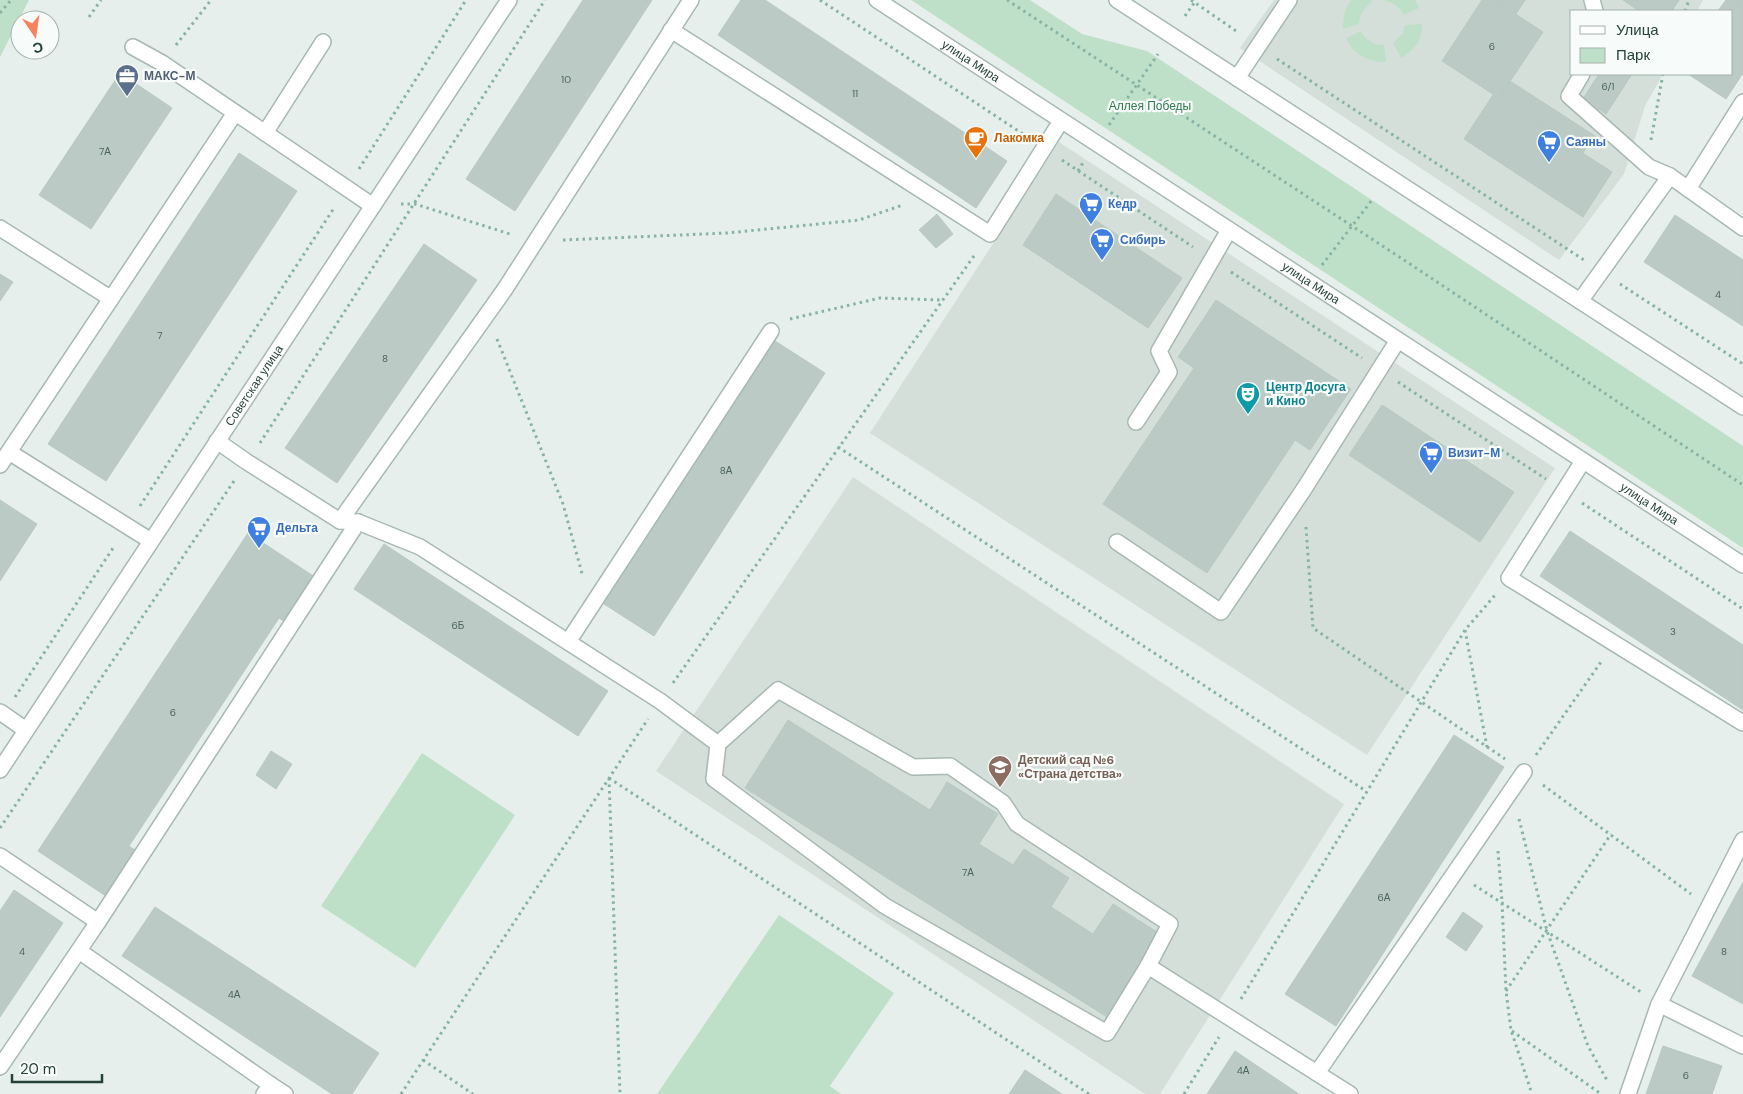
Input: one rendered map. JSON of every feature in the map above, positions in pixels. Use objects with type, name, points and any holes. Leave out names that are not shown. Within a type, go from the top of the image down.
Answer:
[{"type":"street","name":"Советская улица","points":[[0,770],[508,0]]},
{"type":"street","points":[[340,521],[487,314],[691,0]]},
{"type":"street","name":"улица Мира","points":[[877,0],[1743,565]]},
{"type":"street","points":[[1117,0],[1743,408]]},
{"type":"street","points":[[1237,78],[1289,0]]},
{"type":"street","points":[[671,30],[990,234],[1061,121]]},
{"type":"street","points":[[265,133],[323,42]]},
{"type":"street","points":[[133,47],[162,63],[348,187],[373,206]]},
{"type":"street","points":[[1581,75],[1569,96],[1649,167],[1670,176],[1743,228]]},
{"type":"street","points":[[1688,189],[1743,102]]},
{"type":"street","points":[[0,465],[235,113]]},
{"type":"street","points":[[1580,302],[1670,176]]},
{"type":"street","points":[[0,228],[110,298]]},
{"type":"street","points":[[1136,422],[1169,372],[1159,351],[1229,230]]},
{"type":"street","points":[[568,642],[771,331]]},
{"type":"street","points":[[1117,542],[1222,612],[1304,489],[1398,340]]},
{"type":"street","points":[[217,441],[340,521],[358,522],[420,547],[660,702],[718,744]]},
{"type":"street","points":[[9,452],[151,542]]},
{"type":"street","points":[[1583,461],[1509,578],[1743,723]]},
{"type":"street","points":[[0,1067],[98,922],[358,522]]},
{"type":"street","points":[[778,690],[913,767],[950,766],[1003,803],[1017,824],[1170,924],[1148,966],[1107,1033],[885,906],[714,779],[718,744],[778,690]]},
{"type":"street","points":[[2,713],[26,730]]},
{"type":"street","points":[[1317,1073],[1524,772]]},
{"type":"street","points":[[1628,1094],[1658,1004],[1743,840]]},
{"type":"street","points":[[0,856],[98,922]]},
{"type":"street","points":[[78,951],[268,1089],[284,1094]]},
{"type":"street","points":[[1148,966],[1350,1094]]},
{"type":"street","points":[[1658,1004],[1743,1046]]},
{"type":"path","points":[[0,13],[11,0]]},
{"type":"path","points":[[89,17],[101,0]]},
{"type":"path","points":[[162,63],[211,0]]},
{"type":"path","points":[[2,713],[127,527],[348,187],[466,0]]},
{"type":"path","points":[[0,828],[247,462],[545,0]]},
{"type":"path","points":[[820,0],[1743,609]]},
{"type":"path","points":[[1007,0],[1743,484]]},
{"type":"path","points":[[1078,171],[1193,1],[1258,46],[1743,364]]},
{"type":"path","points":[[373,206],[415,204],[535,242],[727,233],[859,220],[930,195]]},
{"type":"path","points":[[1319,269],[1372,200]]},
{"type":"path","points":[[401,1094],[660,702],[990,234]]},
{"type":"path","points":[[771,331],[791,319],[880,298],[942,300]]},
{"type":"path","points":[[487,314],[563,504],[591,607]]},
{"type":"path","points":[[838,447],[1366,792]]},
{"type":"path","points":[[1304,489],[1313,628],[1524,772],[1709,907]]},
{"type":"path","points":[[1184,1094],[1465,630],[1509,578]]},
{"type":"path","points":[[1465,630],[1487,747]]},
{"type":"path","points":[[1524,772],[1614,643]]},
{"type":"path","points":[[608,778],[620,1094]]},
{"type":"path","points":[[608,778],[1089,1094]]},
{"type":"path","points":[[1512,790],[1547,931],[1588,1046],[1610,1086]]},
{"type":"path","points":[[1494,815],[1502,902],[1506,991],[1511,1030],[1532,1094]]},
{"type":"path","points":[[1506,991],[1611,834]]},
{"type":"path","points":[[1455,873],[1658,1004]]},
{"type":"path","points":[[1511,1030],[1601,1094]]},
{"type":"path","points":[[423,1060],[473,1094]]},
{"type":"shaded area","points":[[1274,0],[1703,0],[1698,10],[1570,10],[1570,75],[1662,75],[1645,106],[1624,174],[1559,260],[1240,48]]},
{"type":"shaded area","points":[[1059,142],[1555,468],[1367,755],[870,433]]},
{"type":"shaded area","name":"Детский сад №6 «Страна детства»","points":[[853,477],[1344,804],[1160,1094],[1145,1094],[656,771]]},
{"type":"green space","points":[[0,0],[29,0],[24,10],[10,10],[10,37],[0,57]]},
{"type":"green space","name":"Аллея Победы","points":[[911,0],[1030,0],[1082,34],[1147,51],[1743,446],[1743,548]]},
{"type":"green space","points":[[1351,0],[1371,0],[1372,2],[1360,17],[1359,24],[1343,29],[1344,14]]},
{"type":"green space","points":[[1383,0],[1415,0],[1419,8],[1404,15],[1395,5]]},
{"type":"green space","points":[[1422,24],[1417,44],[1401,58],[1393,43],[1402,34],[1405,25]]},
{"type":"green space","points":[[1361,31],[1371,42],[1384,45],[1386,62],[1368,59],[1353,49],[1346,38]]},
{"type":"green space","points":[[422,753],[515,815],[415,968],[321,906]]},
{"type":"green space","points":[[779,915],[894,993],[830,1086],[841,1094],[657,1094]]},
{"type":"building","points":[[583,0],[652,0],[515,211],[466,179]]},
{"type":"building","points":[[741,0],[765,0],[1007,161],[976,208],[718,35]]},
{"type":"building","points":[[1482,0],[1494,0],[1543,32],[1499,98],[1442,61]]},
{"type":"building","points":[[1494,0],[1525,0],[1516,14]]},
{"type":"building","points":[[1623,0],[1679,0],[1673,10],[1638,10]]},
{"type":"building","points":[[1726,0],[1743,0],[1743,73],[1726,99],[1690,75],[1733,75],[1733,10],[1719,10]]},
{"type":"building","points":[[120,73],[172,108],[91,229],[39,195]]},
{"type":"building","points":[[1598,75],[1631,75],[1606,114],[1583,99]]},
{"type":"building","points":[[1510,81],[1595,136],[1583,153],[1499,98]]},
{"type":"building","name":"Саяны","points":[[1493,95],[1612,172],[1583,217],[1464,139]]},
{"type":"building","points":[[239,153],[297,191],[106,481],[48,444]]},
{"type":"building","name":"Сибирь","points":[[1056,194],[1182,278],[1148,328],[1023,245]]},
{"type":"building","points":[[937,214],[953,234],[936,248],[919,230]]},
{"type":"building","points":[[1675,215],[1743,260],[1743,326],[1644,262]]},
{"type":"building","points":[[424,244],[477,280],[337,483],[285,448]]},
{"type":"building","points":[[0,274],[13,282],[0,301]]},
{"type":"building","name":"Центр Досуга и Кино","points":[[1216,300],[1351,389],[1310,450],[1295,440],[1207,573],[1103,504],[1194,368],[1178,357]]},
{"type":"building","points":[[775,341],[825,373],[654,636],[604,604]]},
{"type":"building","name":"Визит-М","points":[[1382,405],[1514,492],[1480,542],[1349,455]]},
{"type":"building","points":[[0,500],[37,524],[0,581]]},
{"type":"building","points":[[1570,531],[1743,645],[1743,710],[1540,576]]},
{"type":"building","points":[[248,533],[324,583],[294,628],[279,618],[129,846],[148,859],[118,904],[38,851]]},
{"type":"building","points":[[384,544],[608,691],[578,736],[354,589]]},
{"type":"building","points":[[788,720],[930,810],[947,782],[998,814],[979,844],[1013,865],[1024,849],[1069,878],[1051,907],[1093,934],[1113,904],[1160,934],[1107,1017],[745,788]]},
{"type":"building","points":[[1454,735],[1504,767],[1336,1026],[1285,994]]},
{"type":"building","points":[[271,751],[292,764],[276,789],[256,775]]},
{"type":"building","points":[[1743,882],[1743,1004],[1692,976]]},
{"type":"building","points":[[14,890],[63,923],[0,1017],[0,911]]},
{"type":"building","points":[[155,907],[379,1053],[352,1094],[332,1094],[122,956]]},
{"type":"building","points":[[1463,912],[1483,926],[1466,951],[1446,937]]},
{"type":"building","points":[[1663,1046],[1722,1066],[1712,1094],[1646,1094]]},
{"type":"building","points":[[1235,1051],[1290,1088],[1299,1094],[1207,1094]]},
{"type":"building","points":[[1025,1070],[1062,1094],[1009,1094]]},
{"type":"place","name":"МАКС-М","points":[[127,97]]},
{"type":"place","name":"Лакомка","points":[[976,159]]},
{"type":"place","name":"Саяны","points":[[1549,163]]},
{"type":"place","name":"Кедр","points":[[1091,225]]},
{"type":"place","name":"Сибирь","points":[[1102,261]]},
{"type":"place","name":"Центр Досуга и Кино","points":[[1248,415]]},
{"type":"place","name":"Визит-М","points":[[1431,474]]},
{"type":"place","name":"Дельта","points":[[259,549]]},
{"type":"place","name":"Детский сад №6 «Страна детства»","points":[[1000,788]]}]
